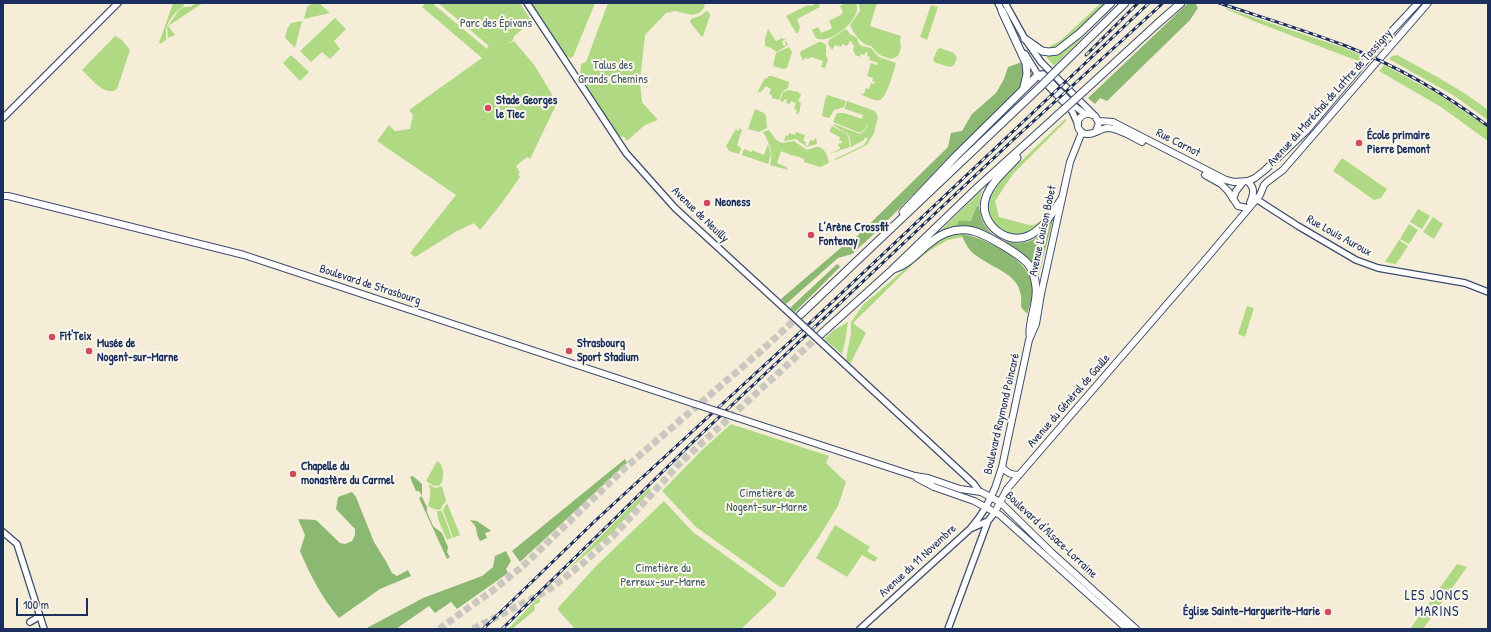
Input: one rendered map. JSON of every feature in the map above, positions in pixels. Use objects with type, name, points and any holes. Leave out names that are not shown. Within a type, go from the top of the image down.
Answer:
[{"type":"highway","points":[[1025,39],[1042,51],[1057,51],[1080,33],[1111,3]]},
{"type":"highway","points":[[800,314],[1040,87],[1125,3]]},
{"type":"highway","points":[[820,335],[892,270],[978,187],[1181,3]]},
{"type":"highway","points":[[1002,11],[1026,65],[1026,80],[1021,92]]},
{"type":"highway","points":[[898,221],[900,215],[911,203],[1038,75]]},
{"type":"highway","points":[[1015,154],[1017,158],[990,188],[985,198],[984,211],[989,222],[996,231],[1006,236],[1016,238],[1027,237],[1039,230],[1047,222],[1061,200]]},
{"type":"highway","points":[[892,270],[902,267],[931,240],[946,233],[960,229],[973,231],[991,239],[1018,255],[1028,264],[1033,273],[1036,287],[1030,335]]},
{"type":"main road","name":"Avenue du Maréchal de Lattre de Tassigny","points":[[1245,181],[1261,174],[1307,130],[1377,47],[1418,3]]},
{"type":"main road","name":"Avenue du Maréchal de Lattre de Tassigny","points":[[1156,316],[1216,248],[1247,208],[1260,195],[1264,184],[1286,167],[1428,3]]},
{"type":"main road","points":[[1085,114],[1094,115],[1099,120],[1099,126],[1096,131],[1088,134],[1082,132],[1078,124],[1080,118],[1085,114]]},
{"type":"main road","name":"Rue Carnot","points":[[1099,120],[1113,122],[1222,179],[1234,182],[1245,181]]},
{"type":"main road","name":"Rue Carnot","points":[[1096,131],[1107,128],[1130,136],[1218,181],[1228,191],[1239,206],[1247,208]]},
{"type":"main road","name":"Avenue Louison Bobet","points":[[1030,335],[1036,324],[1041,294],[1070,162],[1082,132]]},
{"type":"main road","points":[[1233,199],[1236,191],[1245,181],[1252,186],[1254,192],[1247,208]]},
{"type":"main road","name":"Boulevard de Strasbourg","points":[[4,195],[244,255],[720,412]]},
{"type":"main road","name":"Avenue du Général de Gaulle","points":[[995,512],[1007,489],[1018,475],[1156,316]]},
{"type":"main road","name":"Boulevard Raymond Poincaré","points":[[986,507],[1002,467],[1030,335]]},
{"type":"main road","name":"Boulevard d'Alsace-Lorraine","points":[[720,412],[914,476],[928,478],[963,490],[979,492],[991,496],[1000,502],[1051,552],[1136,629]]},
{"type":"main road","points":[[1002,467],[1012,475],[1018,475]]},
{"type":"main road","name":"Boulevard d'Alsace-Lorraine","points":[[914,476],[934,487],[967,498],[1003,517],[1127,629]]},
{"type":"street","points":[[3,118],[118,3]]},
{"type":"street","name":"Avenue de Neuilly","points":[[527,3],[626,153],[675,208],[974,484],[979,492]]},
{"type":"street","points":[[998,3],[1038,75],[1072,111],[1078,124]]},
{"type":"street","points":[[1005,3],[1025,39],[1043,63],[1094,115]]},
{"type":"street","points":[[1038,75],[1043,74],[1073,105],[1085,114]]},
{"type":"street","name":"Rue Louis Auroux","points":[[1256,199],[1356,260],[1378,268],[1465,283],[1488,292]]},
{"type":"street","name":"Avenue du 11 Novembre","points":[[860,629],[970,529],[986,507]]},
{"type":"street","points":[[948,629],[988,521],[995,512]]},
{"type":"street","points":[[970,529],[988,521]]},
{"type":"street","points":[[3,532],[17,544],[44,629]]},
{"type":"street","points":[[30,622],[40,616]]},
{"type":"green space","points":[[173,3],[183,3],[184,6],[170,20],[166,28],[166,40],[160,44],[159,43]]},
{"type":"green space","points":[[197,3],[203,3],[168,26],[175,35],[168,38],[167,27],[179,10]]},
{"type":"green space","points":[[312,3],[319,3],[330,13],[304,19],[307,7]]},
{"type":"green space","name":"Parc des Épivans","points":[[426,3],[432,3],[487,49],[489,46],[438,3],[520,3],[532,22],[514,36],[513,40],[507,45],[514,41],[535,66],[557,103],[530,159],[527,157],[516,166],[520,173],[518,174],[520,177],[480,230],[474,223],[457,231],[415,257],[410,253],[456,195],[377,141],[389,125],[395,131],[410,129],[413,115],[409,110],[482,58],[422,7]]},
{"type":"green space","points":[[531,3],[595,3],[573,57],[570,58],[566,56]]},
{"type":"green space","name":"Talus des Grands Chemins","points":[[608,3],[705,3],[704,8],[699,13],[692,15],[675,11],[666,13],[645,35],[640,81],[642,102],[658,120],[645,125],[627,141],[624,137],[619,136],[586,86],[587,85],[580,74],[581,64],[586,62]]},
{"type":"green space","points":[[815,3],[818,3],[820,7],[797,19],[800,27],[798,33],[796,33],[786,16],[808,5],[812,6]]},
{"type":"green space","points":[[845,3],[856,3],[857,9],[855,16],[850,23],[844,29],[829,38],[816,38],[812,30],[818,27],[821,33],[831,29],[832,27],[829,21],[842,14],[843,12],[840,6]]},
{"type":"green space","points":[[859,3],[877,3],[870,26],[901,36],[901,48],[898,56],[891,59],[882,56],[871,46],[864,44],[856,35],[850,25],[860,11]]},
{"type":"green space","points":[[1101,3],[1106,3],[1059,47],[1050,49],[1050,46],[1060,41]]},
{"type":"green space","points":[[1188,3],[1195,3],[1198,8],[1190,20],[1107,101],[1100,98],[1095,104],[1088,98]]},
{"type":"green space","points":[[931,5],[938,7],[927,40],[920,37]]},
{"type":"green space","points":[[1226,8],[1344,48],[1363,56],[1358,61],[1256,22]]},
{"type":"green space","points":[[706,11],[709,12],[710,16],[703,36],[701,36],[690,22],[691,19],[702,15]]},
{"type":"green space","points":[[335,18],[346,29],[334,41],[340,49],[330,59],[322,52],[311,62],[300,51]]},
{"type":"green space","points":[[302,21],[295,48],[285,38],[287,29],[291,23]]},
{"type":"green space","points":[[768,29],[776,41],[782,38],[786,40],[782,41],[783,45],[786,46],[786,41],[788,45],[777,52],[765,46],[765,39]]},
{"type":"green space","points":[[846,29],[850,34],[857,38],[859,44],[871,48],[879,57],[896,63],[888,89],[883,98],[880,100],[871,99],[862,95],[861,93],[864,94],[866,88],[869,89],[871,83],[874,84],[875,82],[872,81],[873,78],[867,76],[871,63],[877,65],[878,63],[869,60],[870,57],[867,56],[868,53],[866,52],[864,55],[861,54],[860,57],[855,55],[853,51],[854,45],[850,41],[847,46],[842,44],[841,47],[835,45],[832,50],[828,44],[829,40]]},
{"type":"green space","points":[[1082,35],[1083,37],[1054,66],[1047,58],[1047,55],[1061,52]]},
{"type":"green space","points":[[115,36],[122,40],[130,50],[117,89],[108,91],[98,86],[82,70]]},
{"type":"green space","points":[[819,42],[826,45],[826,55],[828,60],[825,68],[821,67],[823,61],[811,57],[808,59],[805,58],[803,61],[800,54],[801,51]]},
{"type":"green space","points":[[789,47],[792,52],[787,68],[784,69],[773,66],[776,53]]},
{"type":"green space","points":[[940,48],[954,53],[957,58],[954,65],[950,67],[936,63],[933,60],[937,50]]},
{"type":"green space","points":[[291,55],[309,72],[300,81],[283,63]]},
{"type":"green space","points":[[1397,55],[1444,81],[1477,102],[1488,110],[1488,120],[1453,95],[1389,59],[1392,56]]},
{"type":"green space","points":[[1022,62],[1024,71],[1021,86],[875,233],[852,254],[838,258],[786,304],[781,299],[843,246],[848,245],[948,147],[951,133],[962,131],[972,114],[996,93],[1004,79],[1008,67]]},
{"type":"green space","points":[[1384,65],[1441,96],[1484,125],[1488,129],[1488,141],[1441,107],[1379,71]]},
{"type":"green space","points":[[768,76],[789,82],[788,88],[782,92],[779,100],[772,98],[772,95],[769,94],[771,89],[766,86],[762,91],[757,93],[765,78],[767,79]]},
{"type":"green space","points":[[789,90],[798,92],[801,95],[798,101],[801,103],[798,114],[796,114],[797,110],[794,109],[796,103],[791,101],[790,104],[786,103],[787,100],[785,99],[783,102],[780,101],[783,92]]},
{"type":"green space","points":[[828,95],[846,101],[844,107],[834,110],[828,118],[822,116],[825,99]]},
{"type":"green space","points":[[847,101],[875,111],[878,117],[874,133],[867,145],[834,161],[835,159],[864,145],[868,139],[865,137],[864,140],[851,147],[848,134],[833,125],[834,124],[860,134],[866,129],[867,124],[866,128],[860,133],[833,122],[837,113],[844,113],[862,119],[863,115],[845,109]]},
{"type":"green space","points":[[755,109],[764,113],[766,116],[767,128],[759,132],[748,129]]},
{"type":"green space","points":[[1065,119],[1067,120],[1013,174],[995,201],[999,217],[1029,225],[1043,222],[1028,233],[1021,235],[1001,229],[992,218],[989,211],[988,201],[990,196],[997,184]]},
{"type":"green space","points":[[832,126],[847,134],[850,147],[829,154],[840,149],[838,146],[842,141],[839,140],[840,137],[830,132]]},
{"type":"green space","points":[[737,127],[736,130],[739,131],[739,128],[742,130],[737,145],[741,149],[739,154],[729,151],[726,146]]},
{"type":"green space","points":[[769,130],[776,140],[782,143],[794,141],[807,150],[816,147],[822,148],[826,153],[829,163],[820,167],[804,162],[804,159],[781,151],[777,163],[786,167],[788,170],[770,165],[771,152],[763,132]]},
{"type":"green space","points":[[796,132],[805,135],[803,141],[806,142],[805,145],[808,146],[810,140],[813,141],[816,138],[817,144],[807,147],[796,139],[784,141],[786,135],[788,136],[789,133],[795,135]]},
{"type":"green space","points":[[768,144],[771,154],[768,164],[742,155],[744,149],[752,152],[752,150],[764,155]]},
{"type":"green space","points":[[1342,158],[1387,189],[1381,198],[1374,200],[1333,171]]},
{"type":"green space","points":[[982,190],[979,206],[976,207],[971,221],[937,234]]},
{"type":"green space","points":[[979,206],[982,220],[989,231],[1003,240],[1011,242],[1027,242],[1034,239],[1046,229],[1053,219],[1038,278],[1036,271],[993,238],[956,227],[959,221],[971,221],[976,207]]},
{"type":"green space","points":[[1418,209],[1430,216],[1422,229],[1410,222]]},
{"type":"green space","points":[[1433,217],[1443,224],[1434,239],[1423,232]]},
{"type":"green space","points":[[1409,224],[1418,230],[1409,244],[1400,239]]},
{"type":"green space","points":[[961,234],[963,237],[948,240],[929,251],[913,264],[853,323],[866,333],[850,364],[846,359],[851,333],[851,322],[863,305],[928,249],[942,239],[951,235]]},
{"type":"green space","points":[[961,234],[969,235],[988,242],[1007,253],[1022,265],[1029,276],[1033,290],[1032,299],[1027,314],[1021,307],[1021,296],[1018,287],[1013,280],[1007,274],[982,260],[972,252],[966,245]]},
{"type":"green space","points":[[1399,240],[1408,246],[1396,264],[1385,262]]},
{"type":"green space","points":[[838,264],[840,267],[795,312],[790,308],[836,265]]},
{"type":"green space","points":[[1247,306],[1254,308],[1245,337],[1238,334]]},
{"type":"green space","points":[[848,322],[842,354],[824,339],[834,330]]},
{"type":"green space","name":"Cimetière de Nogent-sur-Marne","points":[[731,424],[829,456],[826,463],[846,482],[838,506],[819,537],[784,587],[780,587],[696,527],[662,491],[701,451]]},
{"type":"green space","points":[[625,459],[627,463],[520,562],[512,551]]},
{"type":"green space","points":[[437,461],[442,468],[443,479],[440,485],[434,486],[426,481]]},
{"type":"green space","points":[[413,476],[422,484],[422,496],[419,491],[416,491],[410,477]]},
{"type":"green space","points":[[428,484],[435,488],[442,486],[446,501],[440,510],[428,506],[430,492]]},
{"type":"green space","points":[[649,488],[651,490],[613,532],[566,571]]},
{"type":"green space","points":[[352,492],[356,497],[374,542],[392,573],[397,576],[408,570],[411,576],[380,589],[339,618],[317,586],[300,551],[305,535],[298,519],[316,520],[340,543],[345,544],[352,541],[355,535],[355,529],[336,509],[338,497]]},
{"type":"green space","points":[[422,496],[433,526],[442,533],[448,547],[447,552],[450,557],[447,559],[419,498]]},
{"type":"green space","name":"Cimetière du Perreux-sur-Marne","points":[[664,501],[693,532],[776,592],[776,596],[741,629],[575,629],[558,610],[558,608],[596,566]]},
{"type":"green space","points":[[447,503],[460,535],[453,538],[443,510]]},
{"type":"green space","points":[[437,511],[442,511],[452,538],[447,540],[438,519]]},
{"type":"green space","points":[[470,520],[477,521],[491,531],[485,533],[487,538],[480,541],[476,527]]},
{"type":"green space","points":[[835,525],[870,547],[867,551],[878,558],[874,562],[862,555],[847,577],[816,558]]},
{"type":"green space","points":[[506,551],[511,561],[506,569],[508,573],[457,609],[451,602],[435,613],[429,606],[396,629],[365,629],[423,598],[482,576],[493,567],[495,556]]},
{"type":"green space","points":[[1457,564],[1467,567],[1423,629],[1410,629]]},
{"type":"green space","points":[[539,597],[540,602],[534,605],[535,610],[512,629],[508,629]]},
{"type":"tunnel","points":[[439,629],[492,591],[523,566],[626,467],[761,351],[800,315]]},
{"type":"tunnel","points":[[473,629],[547,591],[582,564],[616,533],[680,463],[820,335]]},
{"type":"railway","points":[[1086,55],[1138,3]]},
{"type":"railway","points":[[483,629],[596,520],[794,338],[1149,3]]},
{"type":"railway","points":[[502,629],[697,438],[1014,139],[1163,3]]},
{"type":"railway","points":[[1219,3],[1330,40],[1384,62],[1437,91],[1488,126]]},
{"type":"place","name":"Stade Georges le Tiec","points":[[488,108]]},
{"type":"place","name":"École primaire Pierre Demont","points":[[1359,143]]},
{"type":"place","name":"Neoness","points":[[707,203]]},
{"type":"place","name":"L’Arène Crossfit Fontenay","points":[[811,235]]},
{"type":"place","name":"Fit'Teix","points":[[52,337]]},
{"type":"place","name":"Musée de Nogent-sur-Marne","points":[[89,351]]},
{"type":"place","name":"Strasbourg Sport Stadium","points":[[569,351]]},
{"type":"place","name":"Chapelle du monastère du Carmel","points":[[293,474]]},
{"type":"place","name":"Église Sainte-Marguerite-Marie","points":[[1328,612]]},
{"type":"district","name":"LES JONCS MARINS","points":[[1437,604]]}]
